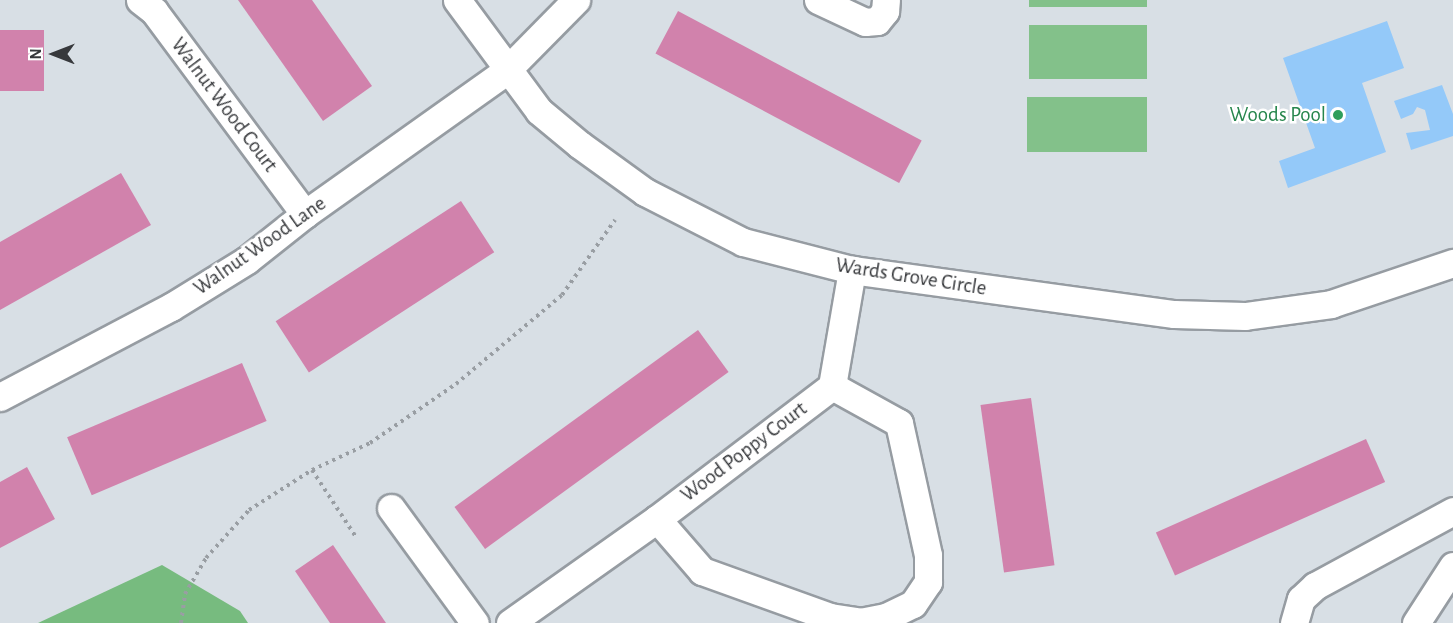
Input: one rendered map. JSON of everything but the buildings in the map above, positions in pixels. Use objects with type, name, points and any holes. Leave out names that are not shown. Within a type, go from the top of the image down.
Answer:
[{"type":"street","name":"Walnut Wood Court","points":[[140,0],[154,11],[305,214]]},
{"type":"street","name":"Wards Grove Circle","points":[[457,0],[506,71],[547,118],[645,192],[742,242],[852,270],[1116,309],[1245,316],[1331,304],[1453,263]]},
{"type":"street","name":"Walnut Wood Lane","points":[[0,397],[171,307],[248,260],[305,214],[506,71],[576,0]]},
{"type":"street","points":[[818,0],[865,22],[877,21],[885,11],[886,0]]},
{"type":"street","points":[[657,519],[702,571],[830,617],[860,622],[886,617],[913,604],[928,582],[928,555],[899,423],[832,386],[852,270]]},
{"type":"street","name":"Wood Poppy Court","points":[[510,623],[657,519],[832,386]]},
{"type":"street","points":[[391,508],[476,623]]},
{"type":"street","points":[[1294,623],[1301,599],[1315,586],[1453,512]]},
{"type":"street","points":[[1416,623],[1453,566]]},
{"type":"path","points":[[180,623],[185,594],[206,558],[249,510],[312,470],[370,443],[456,384],[562,296],[615,220]]},
{"type":"path","points":[[312,470],[356,537]]},
{"type":"green space","points":[[1029,0],[1147,0],[1147,7],[1029,7]]},
{"type":"green space","points":[[1029,25],[1147,25],[1147,79],[1029,79]]},
{"type":"green space","points":[[1027,97],[1147,97],[1147,152],[1027,152]]},
{"type":"green space","points":[[162,565],[240,611],[248,623],[38,623]]},
{"type":"water","name":"Woods Pool","points":[[1387,21],[1404,68],[1362,83],[1386,152],[1288,188],[1279,161],[1315,148],[1283,58]]},
{"type":"water","points":[[1442,85],[1453,114],[1453,136],[1411,150],[1406,133],[1430,130],[1425,110],[1417,107],[1413,114],[1401,119],[1394,101]]},
{"type":"place","name":"Woods Pool","points":[[1338,115]]}]
